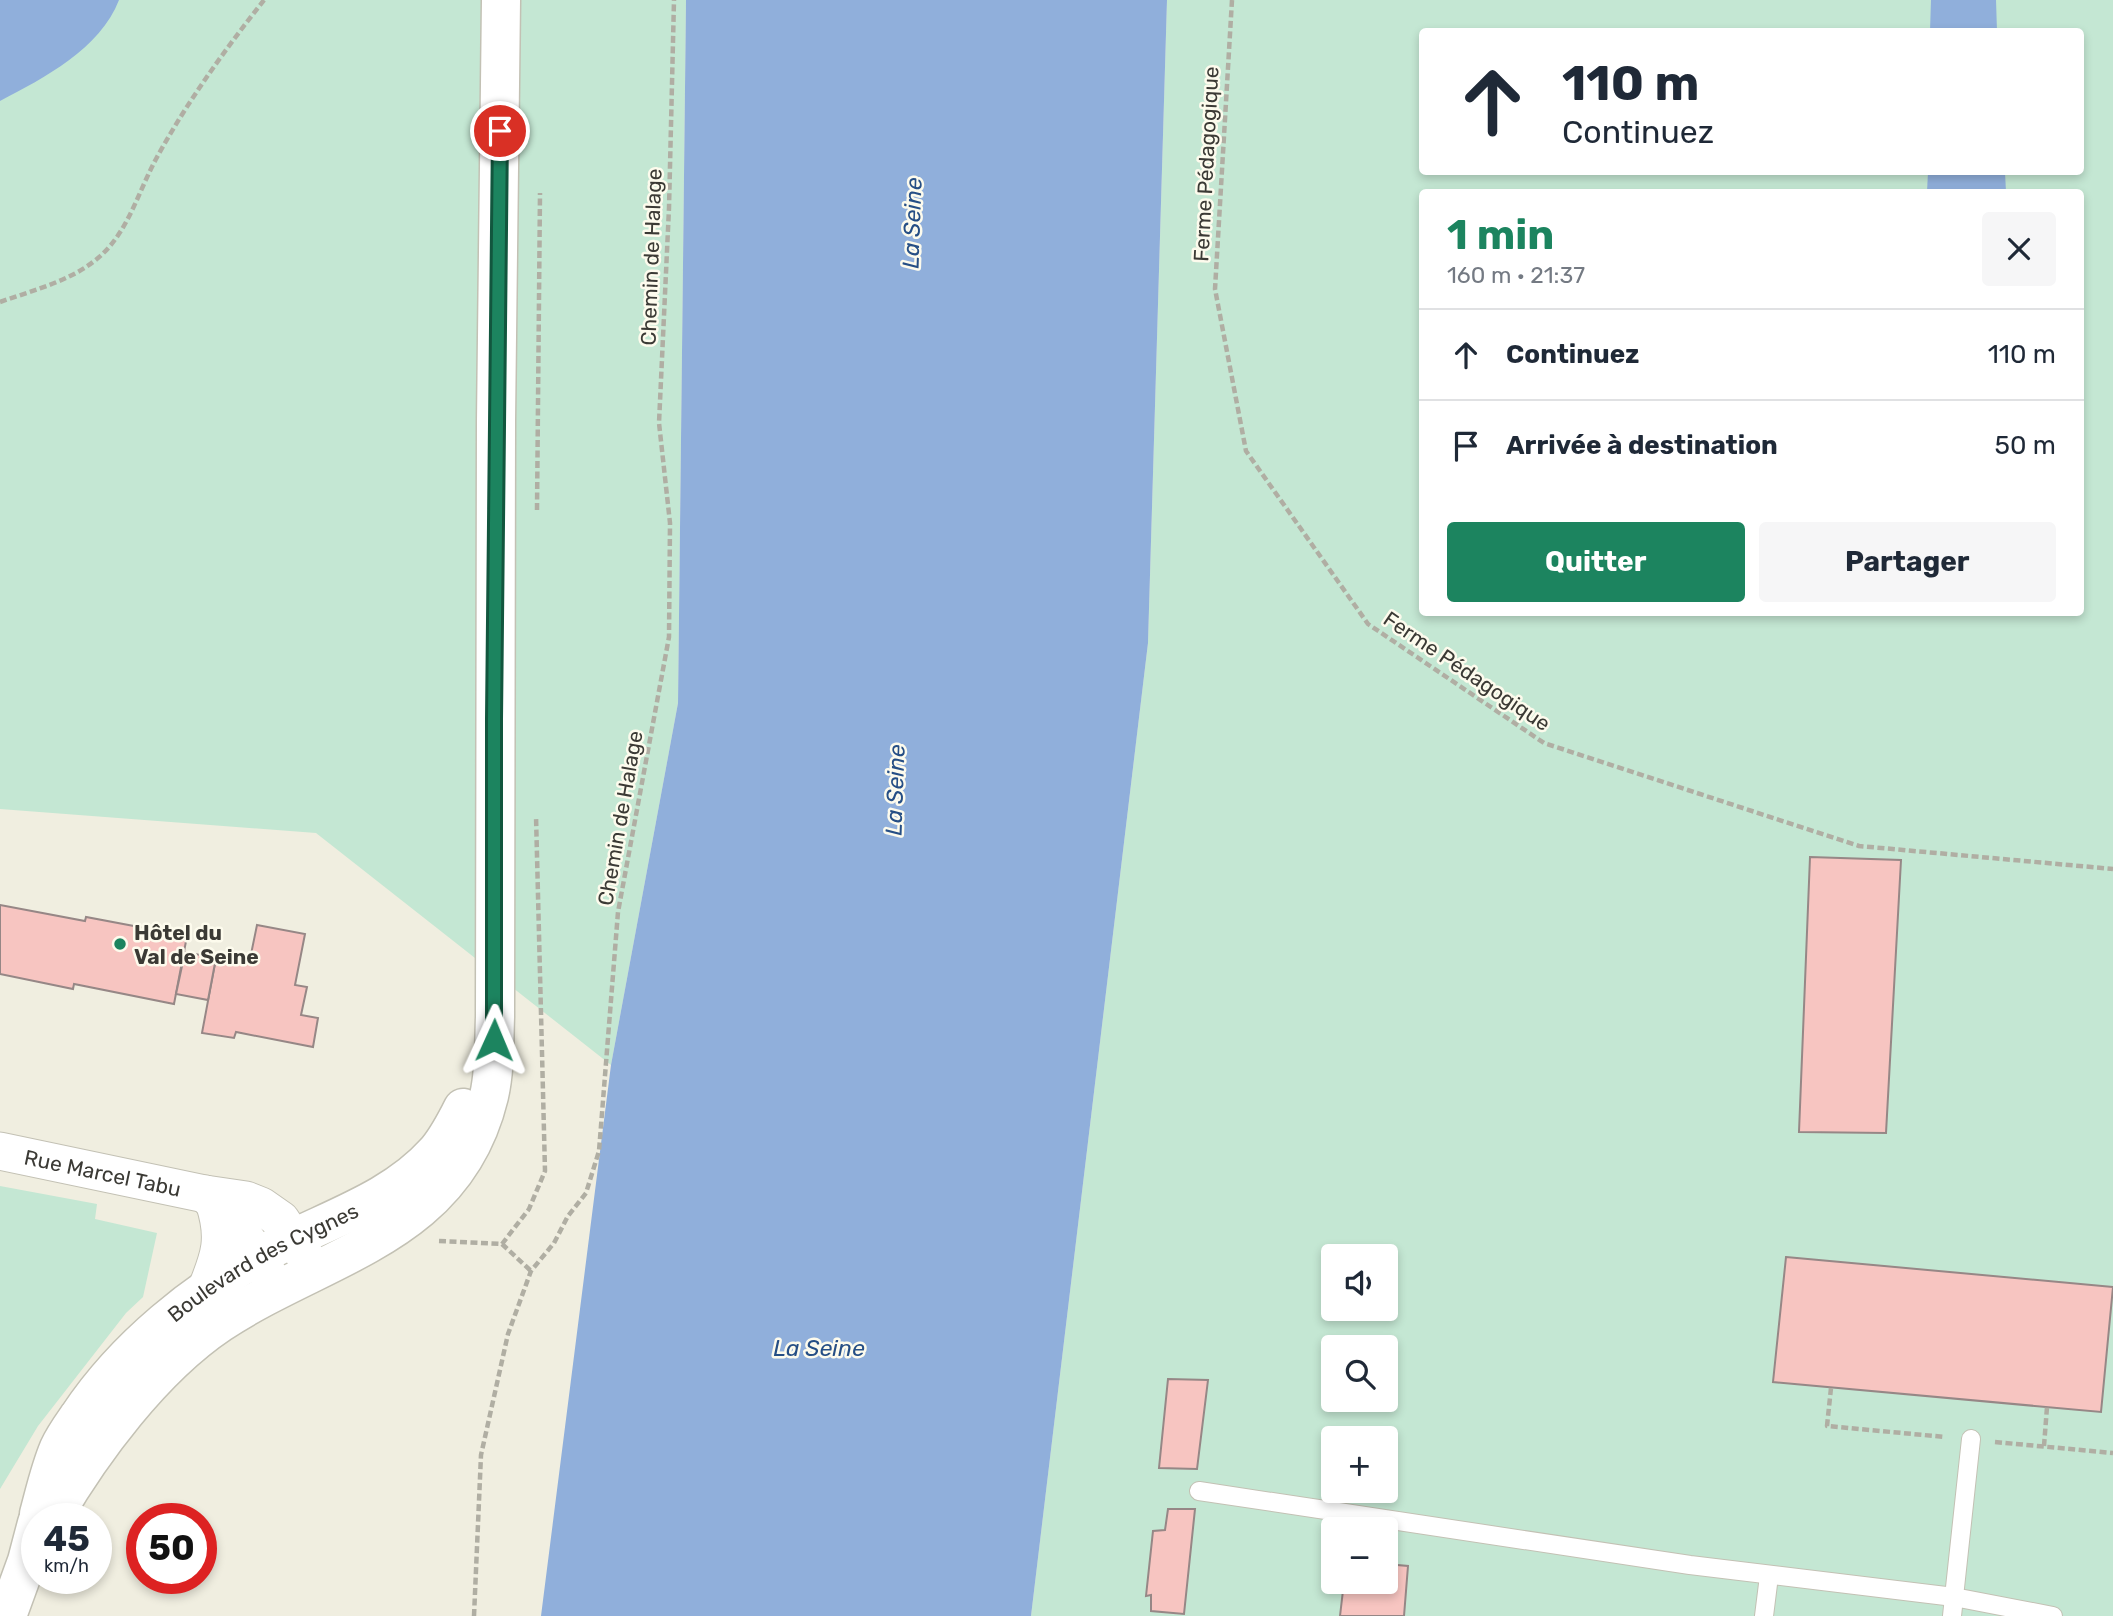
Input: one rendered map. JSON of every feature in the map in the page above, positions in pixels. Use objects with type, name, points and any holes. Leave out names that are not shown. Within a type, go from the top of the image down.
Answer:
[{"type":"main road","name":"Boulevard des Cygnes","points":[[61,1503],[103,1441],[169,1367],[218,1324],[370,1243],[408,1220],[429,1202],[453,1177],[481,1123],[490,1094],[495,1017],[496,421],[501,0]]},
{"type":"main road","name":"Boulevard des Cygnes","points":[[42,1503],[59,1447],[89,1400],[145,1339],[206,1290],[258,1256],[391,1189],[435,1153],[464,1105],[478,1073],[495,1017]]},
{"type":"main road","name":"Boulevard des Cygnes","points":[[7,1616],[21,1580]]},
{"type":"street","name":"Rue Marcel Tabu","points":[[0,1151],[210,1198],[246,1200],[261,1206],[281,1220],[316,1272]]},
{"type":"street","points":[[210,1198],[226,1212],[258,1256],[277,1292]]},
{"type":"street","points":[[206,1290],[222,1245],[221,1222],[210,1198]]},
{"type":"lane","points":[[1952,1616],[1971,1439]]},
{"type":"lane","points":[[1199,1491],[1769,1576],[1954,1597],[2053,1616]]},
{"type":"lane","points":[[1765,1616],[1769,1576]]},
{"type":"path","points":[[0,302],[71,276],[94,262],[111,245],[126,224],[156,158],[198,88],[264,0]]},
{"type":"path","name":"Chemin de Halage","points":[[474,1616],[481,1455],[508,1334],[531,1271],[554,1243],[568,1216],[586,1193],[599,1151],[618,912],[669,637],[670,523],[659,423],[669,208],[674,0]]},
{"type":"path","name":"Ferme Pédagogique","points":[[1232,0],[1215,289],[1246,451],[1368,624],[1544,743],[1859,846],[2113,869]]},
{"type":"path","points":[[502,1244],[531,1271]]},
{"type":"path","points":[[2044,1446],[2047,1407]]},
{"type":"green space","points":[[0,0],[686,0],[678,703],[611,1065],[316,833],[0,809]]},
{"type":"green space","points":[[1167,0],[2113,0],[2113,1616],[1031,1616],[1148,643]]},
{"type":"green space","points":[[0,1186],[97,1204],[95,1219],[157,1233],[143,1297],[126,1313],[38,1426],[0,1489]]},
{"type":"water","points":[[0,0],[119,0],[99,33],[85,47],[52,72],[0,101]]},
{"type":"water","name":"La Seine","points":[[686,0],[1167,0],[1148,643],[1031,1616],[541,1616],[611,1065],[678,703]]},
{"type":"water","points":[[1931,0],[1996,0],[1997,28],[1930,28]]},
{"type":"water","points":[[1928,175],[2005,175],[2006,189],[1927,189]]},
{"type":"building","points":[[1810,857],[1901,860],[1886,1133],[1799,1132]]},
{"type":"building","points":[[0,905],[85,921],[86,917],[187,936],[174,1004],[74,984],[73,989],[0,974]]},
{"type":"building","points":[[257,925],[305,934],[295,985],[307,987],[301,1015],[318,1018],[313,1047],[236,1032],[234,1038],[202,1033],[216,958],[249,964]]},
{"type":"building","points":[[185,952],[216,958],[208,1000],[176,994]]},
{"type":"building","points":[[1786,1257],[2113,1287],[2101,1412],[1773,1382]]},
{"type":"building","points":[[1168,1379],[1208,1380],[1197,1469],[1159,1468]]},
{"type":"building","points":[[1168,1509],[1195,1509],[1184,1614],[1151,1611],[1151,1595],[1146,1596],[1153,1531],[1165,1530]]},
{"type":"building","points":[[1398,1565],[1408,1566],[1404,1616],[1340,1616],[1343,1594],[1398,1594]]},
{"type":"place","name":"Hôtel du Val de Seine","points":[[120,944]]},
{"type":"route","points":[[494,1040],[494,719],[500,131]]}]
